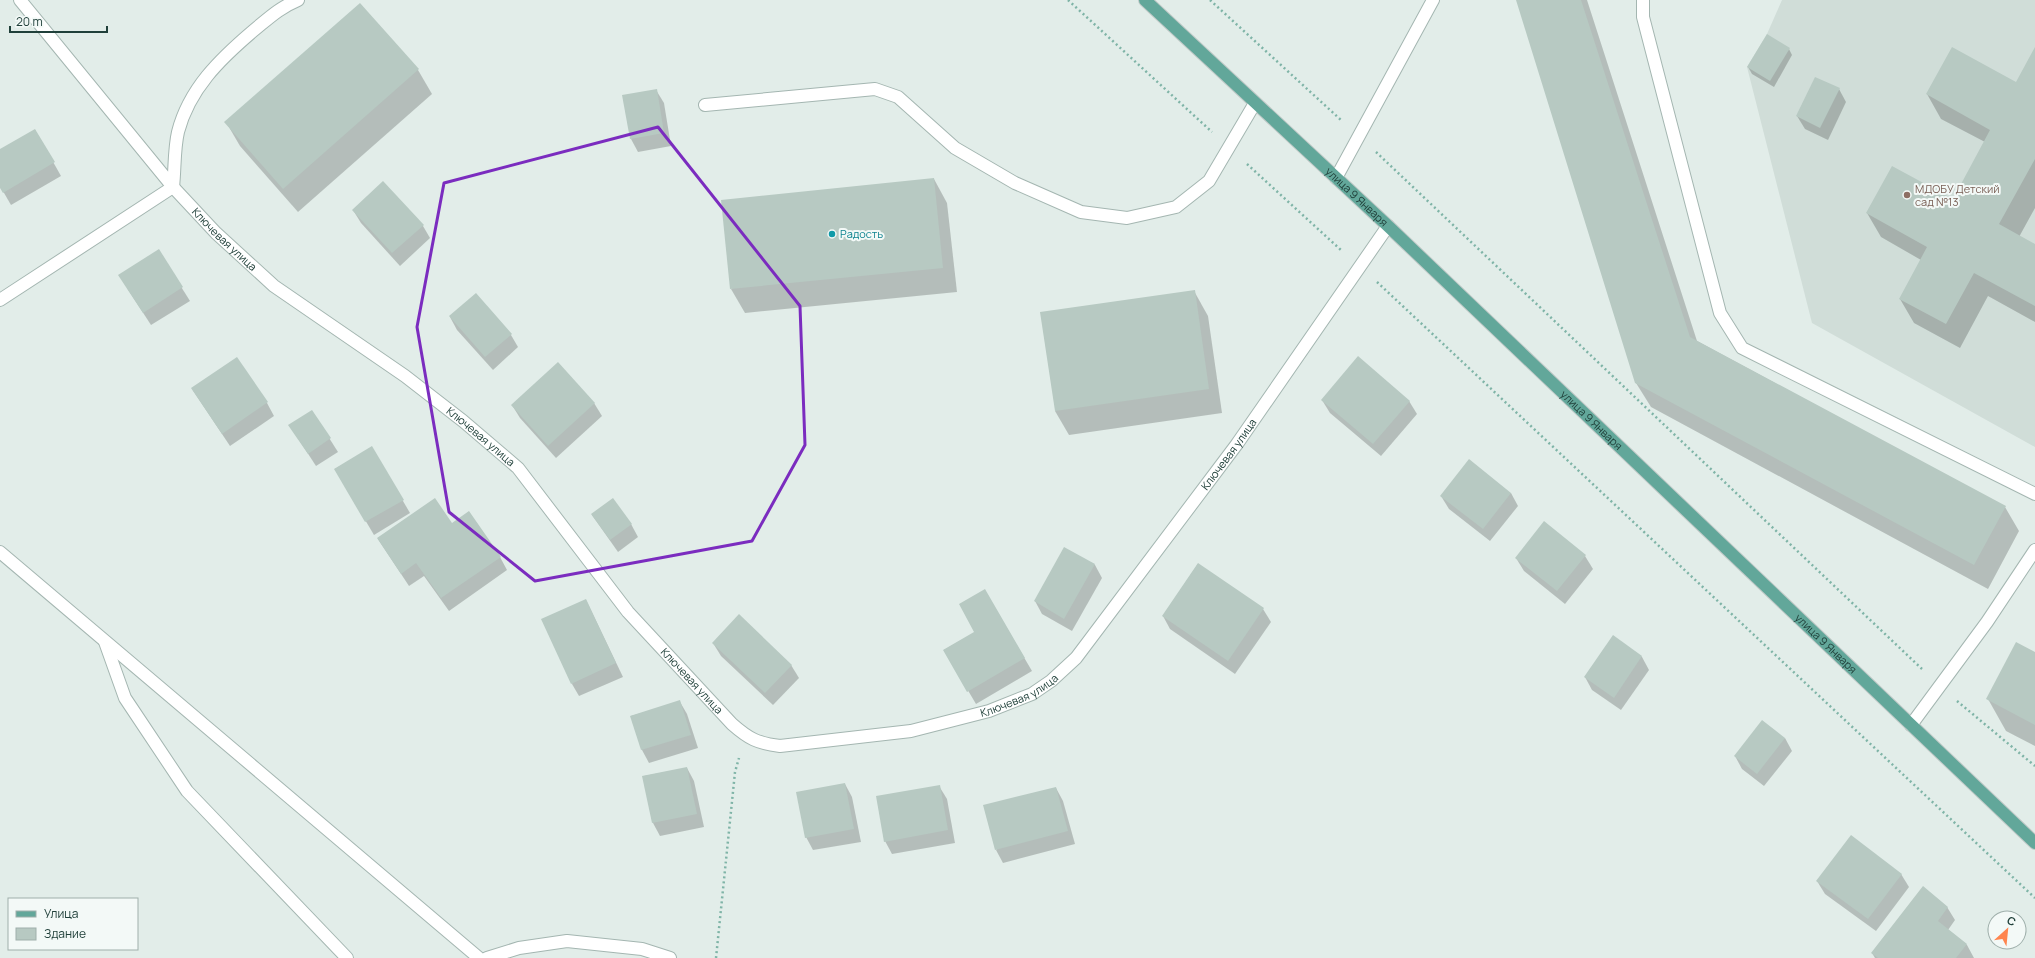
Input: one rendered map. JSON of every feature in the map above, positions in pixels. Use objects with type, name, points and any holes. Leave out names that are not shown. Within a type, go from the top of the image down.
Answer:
[{"type":"main road","name":"улица 9 Января","points":[[1145,0],[1388,226],[2035,843]]},
{"type":"lane","name":"Ключевая улица","points":[[20,0],[173,187],[216,233],[274,286],[405,376],[463,421],[518,468],[628,612],[732,724],[745,736],[760,744],[780,746],[911,731],[990,711],[1032,694],[1051,681],[1076,658],[1237,444],[1388,226]]},
{"type":"lane","points":[[0,300],[173,187],[178,133],[193,96],[208,72],[281,7],[298,0]]},
{"type":"lane","points":[[1336,178],[1358,135],[1433,0]]},
{"type":"lane","points":[[1643,0],[1643,17],[1720,313],[1742,348],[2035,494]]},
{"type":"lane","points":[[705,105],[875,89],[898,97],[954,148],[1015,183],[1081,212],[1127,218],[1176,207],[1209,181],[1255,103]]},
{"type":"lane","points":[[1911,725],[1987,622],[2035,550]]},
{"type":"lane","points":[[0,552],[479,958]]},
{"type":"lane","points":[[105,641],[125,698],[187,791],[347,958]]},
{"type":"lane","points":[[487,958],[519,948],[567,941],[642,950],[670,958]]},
{"type":"path","points":[[1068,0],[1360,267],[2035,898]]},
{"type":"path","points":[[1210,0],[1358,135],[1940,686],[2035,766]]},
{"type":"path","points":[[716,958],[735,772]]},
{"type":"highlighted area","points":[[658,127],[800,306],[805,445],[752,541],[535,581],[449,512],[417,327],[444,183]]},
{"type":"shaded area","name":"МДОБУ Детский сад №13","points":[[1782,0],[2035,0],[2035,447],[1812,323],[1747,67],[1767,34]]},
{"type":"building","points":[[1516,0],[1581,0],[1690,337],[2006,506],[1974,565],[1635,383]]},
{"type":"building","points":[[360,3],[419,69],[283,189],[224,122]]},
{"type":"building","points":[[1767,34],[1790,48],[1770,81],[1747,67]]},
{"type":"building","points":[[1952,47],[2016,82],[2035,47],[2035,159],[1999,224],[2035,244],[2035,306],[1974,273],[1946,324],[1899,299],[1927,247],[1866,213],[1892,166],[1953,199],[1990,130],[1926,94]]},
{"type":"building","points":[[1815,77],[1840,88],[1820,128],[1796,116]]},
{"type":"building","points":[[657,89],[664,133],[630,139],[622,95]]},
{"type":"building","points":[[35,129],[55,162],[3,193],[0,188],[0,149]]},
{"type":"building","name":"Радость","points":[[934,178],[943,268],[730,289],[721,200]]},
{"type":"building","points":[[383,181],[424,225],[392,253],[352,210]]},
{"type":"building","points":[[159,249],[183,287],[143,313],[118,275]]},
{"type":"building","points":[[1195,290],[1209,389],[1055,411],[1040,312]]},
{"type":"building","points":[[476,293],[512,334],[485,357],[449,316]]},
{"type":"building","points":[[1358,356],[1410,401],[1373,444],[1321,400]]},
{"type":"building","points":[[237,357],[268,402],[222,434],[191,388]]},
{"type":"building","points":[[558,362],[595,403],[548,446],[511,405]]},
{"type":"building","points":[[312,410],[331,438],[308,454],[288,425]]},
{"type":"building","points":[[372,446],[404,500],[365,522],[334,469]]},
{"type":"building","points":[[1469,459],[1511,493],[1483,529],[1440,496]]},
{"type":"building","points":[[435,498],[452,523],[469,511],[501,557],[441,598],[416,563],[401,574],[377,538]]},
{"type":"building","points":[[613,498],[632,524],[610,540],[591,514]]},
{"type":"building","points":[[1544,521],[1586,555],[1557,591],[1515,558]]},
{"type":"building","points":[[1064,547],[1095,564],[1064,619],[1034,601]]},
{"type":"building","points":[[1198,563],[1264,608],[1228,661],[1162,616]]},
{"type":"building","points":[[985,589],[1025,658],[967,692],[943,650],[974,632],[959,604]]},
{"type":"building","points":[[586,599],[616,663],[571,684],[541,619]]},
{"type":"building","points":[[739,614],[792,665],[765,693],[712,643]]},
{"type":"building","points":[[1613,635],[1642,656],[1614,698],[1584,677]]},
{"type":"building","points":[[2016,642],[2035,652],[2035,725],[1986,699]]},
{"type":"building","points":[[680,700],[691,735],[641,750],[630,716]]},
{"type":"building","points":[[1762,720],[1785,738],[1757,774],[1734,756]]},
{"type":"building","points":[[687,767],[697,814],[652,823],[642,776]]},
{"type":"building","points":[[845,783],[854,829],[805,838],[796,792]]},
{"type":"building","points":[[940,785],[948,830],[884,842],[876,796]]},
{"type":"building","points":[[1056,787],[1068,831],[995,850],[983,805]]},
{"type":"building","points":[[1851,835],[1902,874],[1868,919],[1816,881]]},
{"type":"building","points":[[1923,886],[1948,907],[1938,921],[1967,944],[1956,958],[1878,958],[1871,953]]},
{"type":"place","name":"МДОБУ Детский сад №13","points":[[1907,195]]},
{"type":"place","name":"Радость","points":[[832,234]]}]
